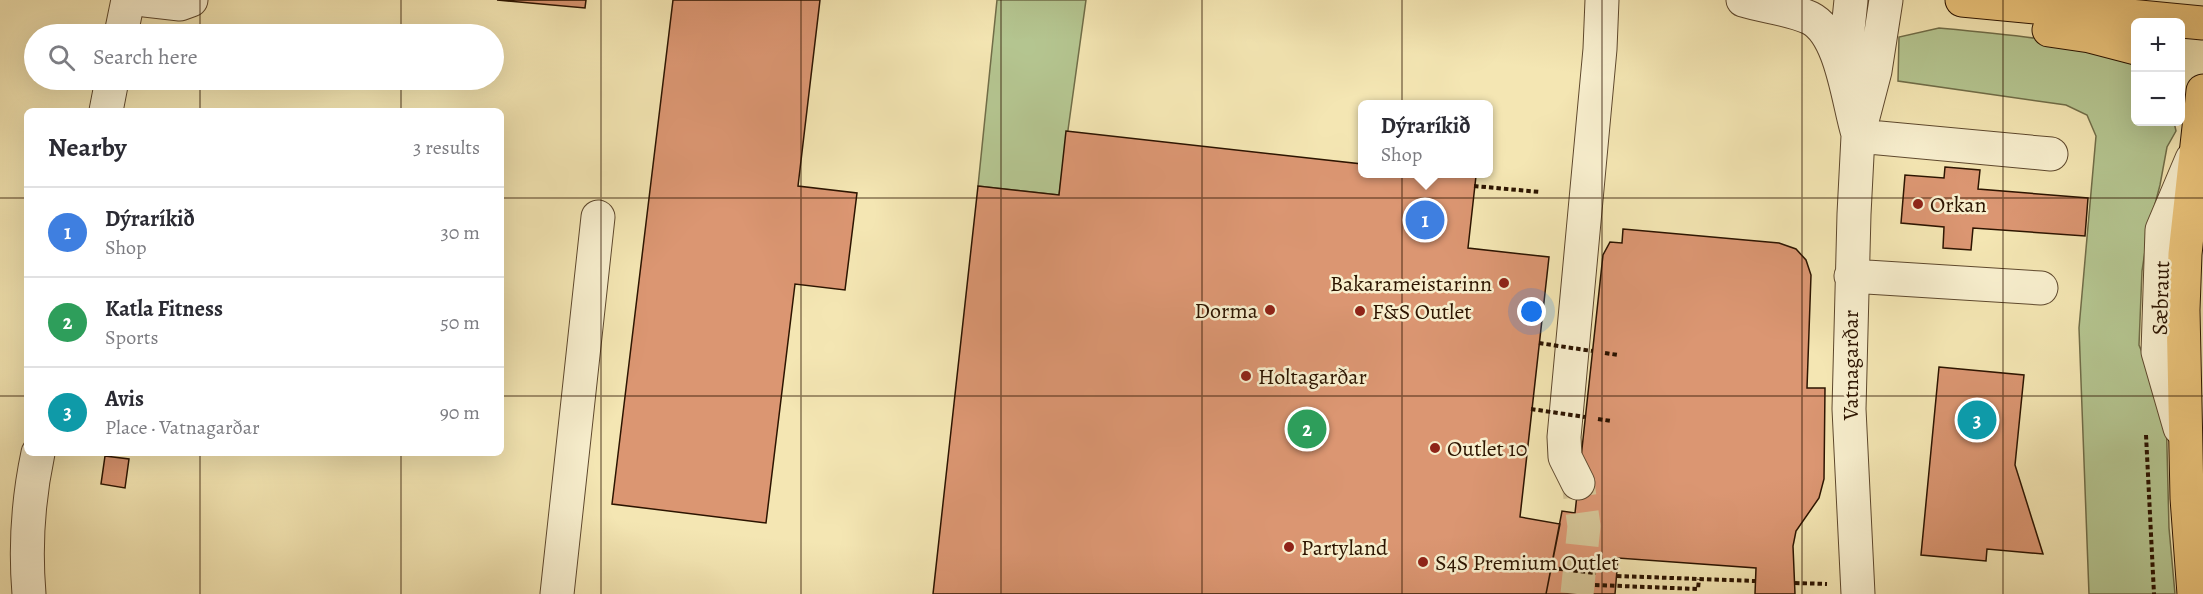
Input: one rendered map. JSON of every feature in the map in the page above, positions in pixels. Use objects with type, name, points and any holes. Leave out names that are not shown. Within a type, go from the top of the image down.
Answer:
[{"type":"main road","points":[[1967,1],[2203,23]]},
{"type":"main road","points":[[1967,1],[2005,19],[2131,47]]},
{"type":"main road","name":"Sæbraut","points":[[2194,594],[2186,450],[2184,276],[2203,91]]},
{"type":"main road","points":[[2185,117],[2196,149]]},
{"type":"street","points":[[123,24],[128,0]]},
{"type":"street","points":[[145,0],[180,4],[191,0]]},
{"type":"street","points":[[1578,483],[1565,457],[1564,437],[1600,49],[1602,0]]},
{"type":"street","name":"Vatnagarðar","points":[[1743,0],[1787,9],[1812,19],[1824,30],[1837,54],[1858,136]]},
{"type":"street","name":"Vatnagarðar","points":[[1844,80],[1851,0]]},
{"type":"street","name":"Vatnagarðar","points":[[1847,589],[1851,276],[1858,136],[1875,71],[1886,0]]},
{"type":"street","points":[[107,108],[110,90]]},
{"type":"street","points":[[1858,136],[2051,154]]},
{"type":"street","points":[[557,594],[598,217]]},
{"type":"street","points":[[1851,276],[2041,288]]},
{"type":"street","points":[[29,594],[26,557],[31,486],[37,456]]},
{"type":"path","points":[[1474,186],[1540,192]]},
{"type":"path","points":[[1539,343],[1592,351]]},
{"type":"path","points":[[1532,409],[1585,417]]},
{"type":"path","points":[[1551,568],[1596,573]]},
{"type":"path","points":[[1617,576],[1755,581]]},
{"type":"path","points":[[1595,585],[1698,589],[1699,579]]},
{"type":"path","points":[[1794,583],[1847,589]]},
{"type":"green space","points":[[997,0],[1086,0],[1059,195],[978,186]]},
{"type":"green space","points":[[1939,28],[2014,35],[2088,47],[2131,59],[2131,126],[2175,126],[2176,131],[2167,147],[2148,231],[2142,271],[2139,345],[2166,409],[2169,528],[2175,594],[2089,594],[2079,328],[2096,136],[2087,115],[2066,105],[1898,81],[1899,37]]},
{"type":"building","points":[[497,0],[586,0],[585,8]]},
{"type":"building","points":[[673,0],[820,0],[798,186],[857,193],[845,290],[795,284],[766,523],[612,504]]},
{"type":"building","name":"Holtagarðar","points":[[1066,131],[1358,164],[1358,178],[1476,178],[1468,248],[1549,257],[1520,517],[1560,524],[1546,594],[933,594],[978,186],[1059,195]]},
{"type":"building","points":[[1945,167],[1980,170],[1978,189],[2088,198],[2085,236],[1973,228],[1971,250],[1943,248],[1944,227],[1901,223],[1905,175],[1944,178]]},
{"type":"building","points":[[1623,229],[1779,243],[1796,249],[1806,260],[1811,275],[1807,388],[1825,388],[1824,479],[1819,498],[1796,531],[1793,546],[1795,594],[1755,594],[1756,568],[1618,558],[1615,594],[1546,594],[1562,511],[1575,513],[1603,255],[1610,242],[1622,243]]},
{"type":"building","points":[[1939,367],[2024,375],[2015,465],[2043,554],[1987,549],[1986,561],[1921,555]]},
{"type":"building","points":[[105,456],[129,459],[125,488],[101,484]]},
{"type":"tunnel","points":[[1577,594],[1584,526],[1578,483]]},
{"type":"place","name":"Orkan","points":[[1918,204]]},
{"type":"place","name":"Dýraríkið","points":[[1425,220]]},
{"type":"place","name":"Bakarameistarinn","points":[[1504,283]]},
{"type":"place","name":"Dorma","points":[[1270,310]]},
{"type":"place","name":"F&S Outlet","points":[[1360,311]]},
{"type":"place","name":"Holtagarðar","points":[[1246,376]]},
{"type":"place","name":"Avis","points":[[1977,420]]},
{"type":"place","name":"Katla Fitness","points":[[1307,429]]},
{"type":"place","name":"Outlet 10","points":[[1435,448]]},
{"type":"place","name":"Partyland","points":[[1289,547]]},
{"type":"place","name":"S4S Premium Outlet","points":[[1423,562]]}]
